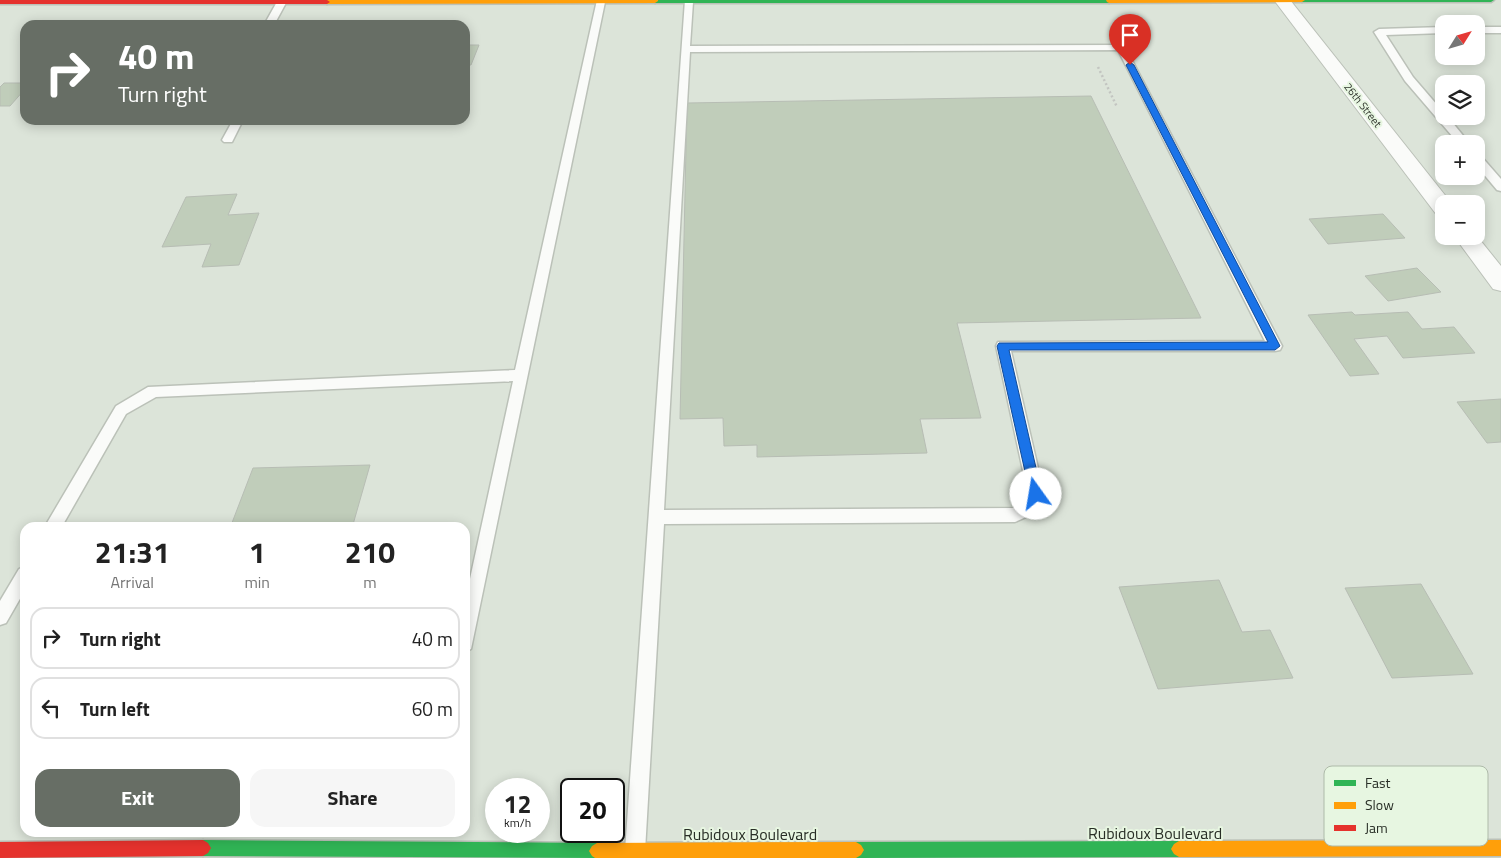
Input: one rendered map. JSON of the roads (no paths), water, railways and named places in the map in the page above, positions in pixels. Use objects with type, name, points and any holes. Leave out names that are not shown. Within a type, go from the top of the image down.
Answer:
[{"type":"street","name":"26th Street","points":[[1282,0],[1435,197]]},
{"type":"street","points":[[0,2],[1491,0]]},
{"type":"street","points":[[1472,245],[1501,283]]},
{"type":"street","name":"Rubidoux Boulevard","points":[[0,850],[149,852],[421,842],[636,851],[877,854],[1183,853],[1501,848]]},
{"type":"lane","points":[[273,20],[282,2]]},
{"type":"lane","points":[[470,595],[472,576],[521,375],[600,2]]},
{"type":"lane","points":[[636,851],[688,2]]},
{"type":"lane","points":[[1435,30],[1379,32],[1409,79],[1457,135]]},
{"type":"lane","points":[[1485,30],[1501,30]]},
{"type":"lane","points":[[656,517],[1015,515],[1029,508],[1036,494],[1003,346],[1275,346],[1121,47],[685,49]]},
{"type":"lane","points":[[228,140],[236,125]]},
{"type":"lane","points":[[1485,167],[1501,186]]},
{"type":"lane","points":[[56,522],[121,410],[153,391],[521,375]]},
{"type":"lane","points":[[0,617],[20,583]]}]
